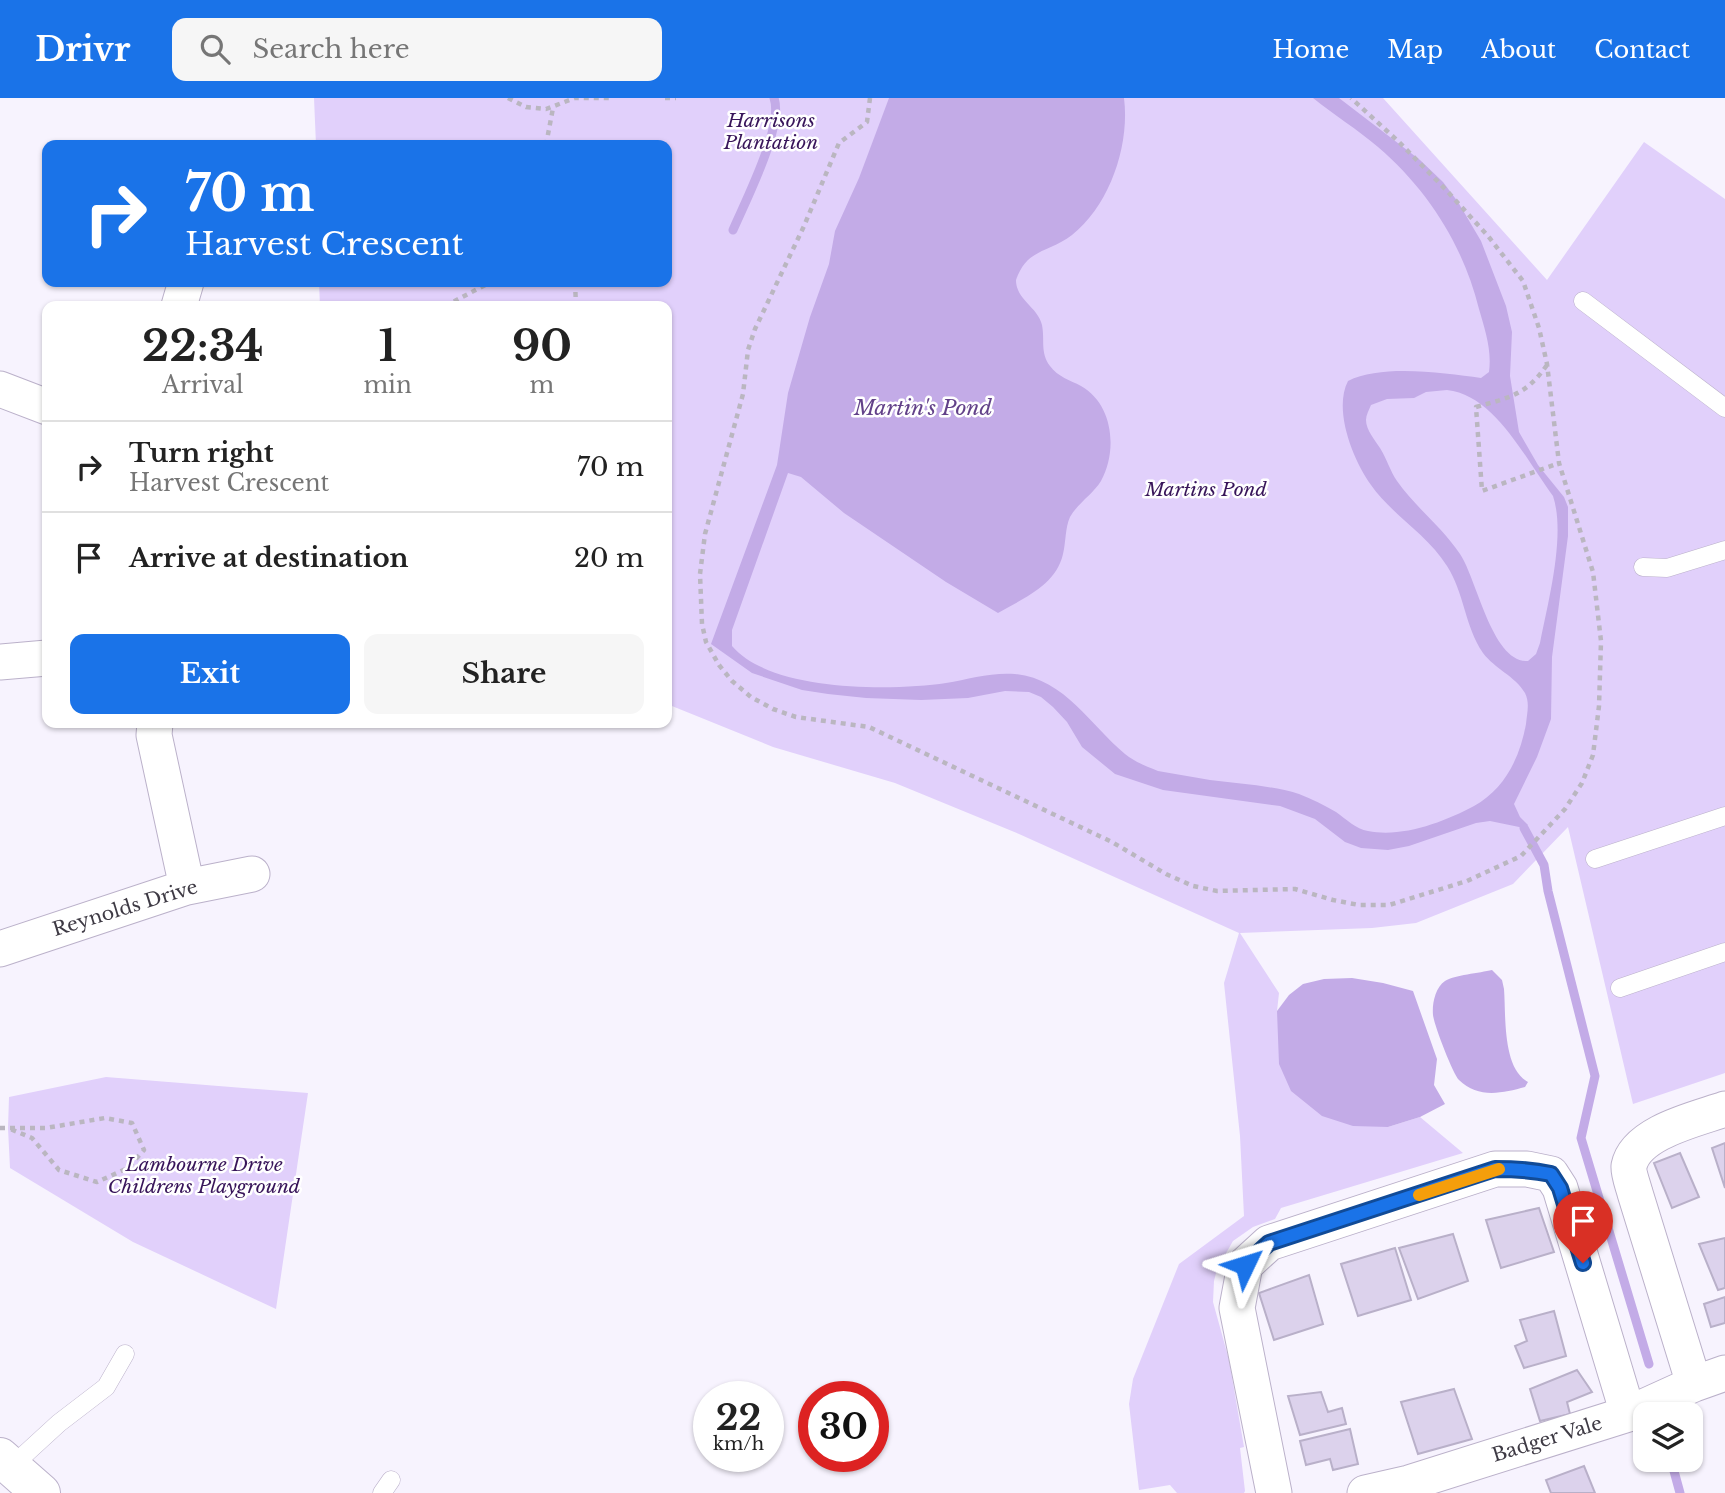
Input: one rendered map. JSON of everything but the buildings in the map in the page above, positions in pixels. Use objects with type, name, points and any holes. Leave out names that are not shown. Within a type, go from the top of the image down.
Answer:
[{"type":"street","points":[[0,389],[42,405]]},
{"type":"street","points":[[0,662],[42,658]]},
{"type":"street","points":[[155,728],[187,887]]},
{"type":"street","name":"Reynolds Drive","points":[[0,949],[187,887],[252,874]]},
{"type":"street","points":[[1710,1378],[1634,1193],[1629,1167],[1638,1147],[1660,1132],[1725,1109]]},
{"type":"street","points":[[1274,1493],[1237,1308],[1245,1265],[1269,1243],[1495,1169],[1527,1169],[1551,1174],[1560,1188],[1628,1414]]},
{"type":"street","name":"Badger Vale","points":[[1365,1493],[1409,1483],[1628,1414],[1710,1378]]},
{"type":"street","points":[[6,1462],[41,1493]]},
{"type":"lane","points":[[1583,301],[1725,408]]},
{"type":"lane","points":[[1643,567],[1667,568],[1725,550]]},
{"type":"lane","points":[[1595,859],[1725,816]]},
{"type":"lane","points":[[1620,988],[1725,952]]},
{"type":"lane","points":[[6,1462],[106,1387],[125,1354]]},
{"type":"path","points":[[508,98],[537,109],[554,107],[575,98],[613,98]]},
{"type":"path","points":[[665,98],[676,98]]},
{"type":"path","points":[[870,98],[867,122],[839,143],[748,350],[743,394],[705,534],[700,574],[700,600],[706,642],[719,665],[732,681],[751,697],[773,709],[796,717],[869,727],[1112,842],[1166,874],[1193,886],[1217,891],[1295,889],[1359,905],[1388,905],[1468,881],[1521,856],[1565,809],[1582,783],[1593,755],[1599,706],[1601,642],[1593,572],[1559,463],[1547,364],[1539,328],[1523,281],[1488,236],[1447,191],[1351,98]]},
{"type":"path","points":[[546,140],[554,107]]},
{"type":"path","points":[[455,301],[481,287]]},
{"type":"path","points":[[1547,364],[1531,385],[1519,394],[1476,407],[1482,491],[1559,463]]},
{"type":"path","points":[[0,1128],[8,1128],[46,1128],[105,1118],[132,1123],[144,1150],[128,1168],[97,1181],[59,1170],[32,1138],[8,1128]]},
{"type":"green space","name":"Martins Pond","points":[[314,98],[1383,98],[1547,280],[1644,142],[1725,199],[1725,1073],[1633,1104],[1568,827],[1513,884],[1416,923],[1372,928],[1240,933],[1279,993],[1277,1011],[1388,1127],[1420,1117],[1463,1153],[1281,1208],[1275,1219],[1253,1227],[1233,1241],[1217,1269],[1213,1302],[1229,1360],[1244,1447],[1240,1448],[1245,1491],[1177,1493],[1170,1485],[1139,1490],[1129,1404],[1133,1379],[1179,1264],[1244,1216],[1240,1136],[1224,983],[1239,933],[1019,834],[895,783],[773,747],[672,706],[672,301],[320,301],[319,287],[672,287],[672,140],[316,140]]},
{"type":"green space","name":"Lambourne Drive Childrens Playground","points":[[106,1077],[308,1093],[276,1309],[133,1242],[10,1168],[9,1097]]},
{"type":"water","name":"Martin's Pond","points":[[889,98],[1124,98],[1124,135],[1120,154],[1107,191],[1097,208],[1072,235],[1032,256],[1016,280],[1023,298],[1040,319],[1044,351],[1050,366],[1060,376],[1092,394],[1100,404],[1109,429],[1110,456],[1098,486],[1070,517],[1063,554],[1054,574],[1038,590],[998,613],[946,582],[844,513],[801,477],[788,473],[732,630],[732,646],[750,661],[774,672],[833,685],[923,686],[1006,674],[1033,678],[1063,694],[1125,754],[1145,766],[1158,771],[1299,794],[1368,831],[1395,832],[1436,823],[1474,806],[1494,791],[1509,771],[1520,748],[1526,724],[1527,697],[1516,682],[1483,653],[1472,632],[1453,576],[1439,555],[1379,496],[1364,475],[1347,434],[1343,406],[1348,381],[1362,376],[1413,371],[1481,378],[1489,372],[1487,340],[1464,263],[1428,200],[1413,181],[1378,147],[1313,98],[1339,98],[1420,160],[1443,182],[1481,241],[1506,306],[1512,332],[1510,376],[1519,432],[1538,465],[1564,497],[1568,507],[1568,536],[1552,657],[1551,719],[1537,757],[1514,804],[1520,817],[1528,825],[1524,828],[1490,821],[1476,823],[1409,846],[1388,850],[1361,848],[1345,842],[1315,819],[1280,806],[1163,790],[1115,774],[1082,747],[1067,722],[1053,707],[1041,697],[1029,692],[1005,691],[968,698],[921,700],[828,694],[802,690],[752,673],[711,644],[777,465],[788,393],[829,264],[835,231],[859,178]],"holes":[[[1447,390],[1464,395],[1495,416],[1508,431],[1553,496],[1557,512],[1557,549],[1551,589],[1540,643],[1536,654],[1528,661],[1515,658],[1495,635],[1460,554],[1397,481],[1366,424],[1371,405],[1387,399],[1414,398],[1426,392]]]},
{"type":"water","points":[[1492,970],[1502,980],[1504,989],[1510,1053],[1520,1075],[1528,1082],[1525,1087],[1491,1093],[1474,1090],[1459,1080],[1440,1038],[1433,1011],[1437,992],[1445,981]]},
{"type":"water","points":[[1352,978],[1413,991],[1437,1059],[1434,1085],[1445,1104],[1420,1117],[1388,1127],[1353,1126],[1322,1116],[1291,1091],[1279,1064],[1277,1011],[1289,995],[1303,984],[1324,979]]},
{"type":"waterway","points":[[733,230],[769,145],[776,111],[774,98]]},
{"type":"waterway","points":[[1524,828],[1544,865],[1548,891],[1595,1076],[1581,1138],[1649,1364]]},
{"type":"waterway","points":[[1674,1472],[1680,1493]]},
{"type":"slow traffic","points":[[1419,1195],[1499,1169]]},
{"type":"route","points":[[1245,1265],[1269,1243],[1495,1169],[1527,1169],[1551,1174],[1560,1188],[1583,1263]]},
{"type":"park label","name":"Harrisons Plantation","points":[[771,131]]}]
